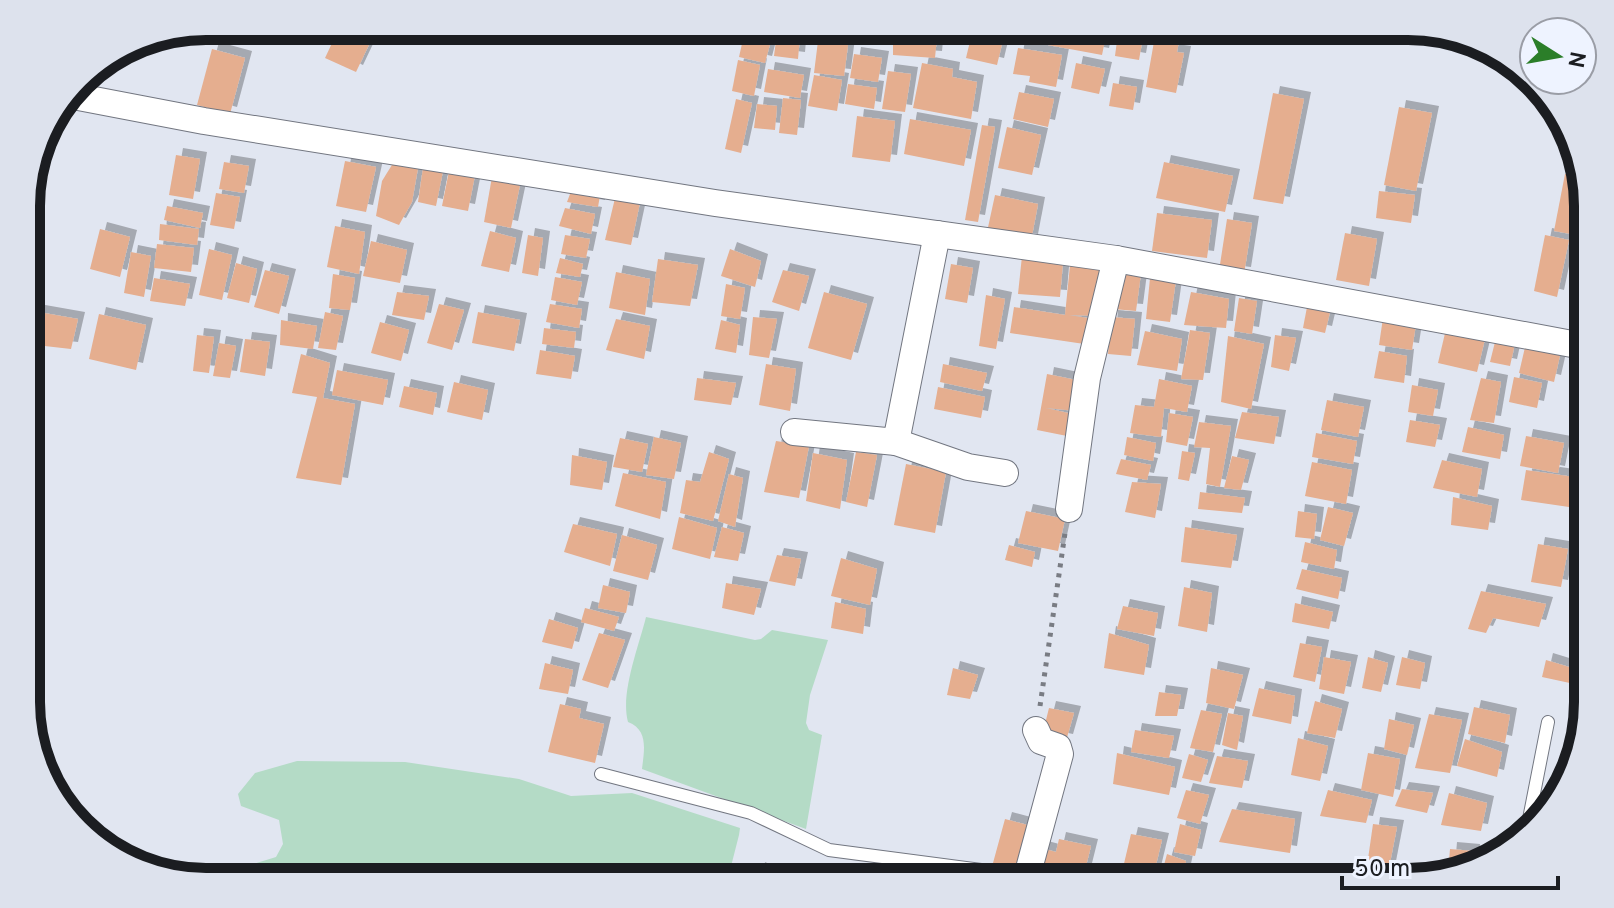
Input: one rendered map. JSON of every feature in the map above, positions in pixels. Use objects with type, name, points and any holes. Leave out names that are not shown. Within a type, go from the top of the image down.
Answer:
[{"type":"street","points":[[80,97],[204,121],[715,203],[1116,259],[1574,344]]},
{"type":"street","points":[[896,442],[937,234]]},
{"type":"street","points":[[1069,509],[1087,378],[1116,259]]},
{"type":"street","points":[[794,432],[896,442],[968,467],[1005,473]]},
{"type":"street","points":[[1029,868],[1060,754],[1058,747],[1041,741],[1036,730]]},
{"type":"lane","points":[[1530,814],[1548,722]]},
{"type":"lane","points":[[601,774],[751,813],[829,850],[966,868]]},
{"type":"path","points":[[1036,730],[1069,509]]},
{"type":"green space","points":[[646,617],[755,640],[772,630],[828,640],[810,695],[806,723],[809,730],[822,735],[806,829],[642,769],[644,742],[639,730],[628,722],[626,697]]},
{"type":"green space","points":[[297,761],[405,762],[519,779],[571,796],[632,793],[740,828],[731,868],[240,868],[276,857],[283,844],[279,820],[241,806],[238,794],[255,773]]},
{"type":"building","points":[[333,40],[371,40],[356,72],[325,58]]},
{"type":"building","points":[[743,40],[771,40],[765,63],[739,57]]},
{"type":"building","points":[[776,40],[800,40],[798,59],[774,56]]},
{"type":"building","points":[[914,40],[937,40],[935,58],[893,55],[893,42],[914,43]]},
{"type":"building","points":[[970,40],[1002,44],[997,65],[966,58]]},
{"type":"building","points":[[1021,40],[1105,40],[1102,55]]},
{"type":"building","points":[[1117,40],[1142,40],[1139,60],[1115,56]]},
{"type":"building","points":[[1154,40],[1179,41],[1177,52],[1184,53],[1176,93],[1146,87]]},
{"type":"building","points":[[818,41],[848,45],[844,76],[814,73]]},
{"type":"building","points":[[1018,48],[1062,55],[1056,87],[1029,82],[1030,76],[1013,74]]},
{"type":"building","points":[[212,49],[245,58],[230,114],[197,105]]},
{"type":"building","points":[[854,54],[882,58],[878,82],[850,78]]},
{"type":"building","points":[[738,60],[760,65],[754,96],[732,91]]},
{"type":"building","points":[[922,63],[953,69],[952,77],[977,82],[971,119],[913,108]]},
{"type":"building","points":[[1076,63],[1105,69],[1099,94],[1071,88]]},
{"type":"building","points":[[768,69],[804,75],[800,98],[764,92]]},
{"type":"building","points":[[888,71],[911,74],[905,112],[882,109]]},
{"type":"building","points":[[814,75],[842,80],[837,111],[808,106]]},
{"type":"building","points":[[1113,83],[1137,87],[1133,110],[1109,106]]},
{"type":"building","points":[[848,84],[877,88],[874,109],[845,104]]},
{"type":"building","points":[[1019,92],[1054,99],[1048,127],[1013,119]]},
{"type":"building","points":[[1273,93],[1304,99],[1283,204],[1253,199]]},
{"type":"building","points":[[783,98],[801,100],[797,135],[779,133]]},
{"type":"building","points":[[736,99],[752,103],[741,153],[725,149]]},
{"type":"building","points":[[757,104],[777,106],[775,130],[754,128]]},
{"type":"building","points":[[1399,107],[1432,113],[1416,191],[1384,185]]},
{"type":"building","points":[[857,116],[895,121],[890,162],[852,157]]},
{"type":"building","points":[[910,119],[971,130],[964,166],[904,154]]},
{"type":"building","points":[[982,125],[995,127],[978,222],[965,220]]},
{"type":"building","points":[[1007,127],[1041,135],[1032,175],[998,168]]},
{"type":"building","points":[[176,155],[200,159],[193,199],[169,195]]},
{"type":"building","points":[[395,160],[418,168],[412,202],[399,225],[376,216],[382,181]]},
{"type":"building","points":[[345,161],[376,167],[366,212],[336,206]]},
{"type":"building","points":[[224,162],[249,166],[244,193],[219,189]]},
{"type":"building","points":[[1164,162],[1233,176],[1225,212],[1156,198]]},
{"type":"building","points":[[450,166],[476,170],[468,211],[442,206]]},
{"type":"building","points":[[423,168],[443,171],[436,206],[418,202]]},
{"type":"building","points":[[1565,174],[1571,175],[1574,235],[1554,231]]},
{"type":"building","points":[[492,177],[520,185],[511,228],[484,222]]},
{"type":"building","points":[[573,186],[601,190],[598,207],[567,202]]},
{"type":"building","points":[[1379,191],[1415,195],[1411,223],[1376,218]]},
{"type":"building","points":[[216,193],[240,197],[234,229],[210,225]]},
{"type":"building","points":[[616,194],[641,198],[631,245],[605,240]]},
{"type":"building","points":[[995,195],[1038,204],[1031,241],[987,232]]},
{"type":"building","points":[[167,206],[203,213],[200,228],[164,220]]},
{"type":"building","points":[[565,208],[595,214],[591,234],[559,226]]},
{"type":"building","points":[[1157,213],[1212,220],[1207,258],[1152,251]]},
{"type":"building","points":[[1227,219],[1252,223],[1244,274],[1219,271]]},
{"type":"building","points":[[160,224],[199,229],[197,245],[159,240]]},
{"type":"building","points":[[335,226],[365,232],[359,274],[327,267]]},
{"type":"building","points":[[100,229],[130,237],[120,277],[90,269]]},
{"type":"building","points":[[490,231],[516,238],[509,272],[481,266]]},
{"type":"building","points":[[1345,233],[1377,239],[1369,286],[1336,280]]},
{"type":"building","points":[[528,235],[543,238],[538,276],[522,273]]},
{"type":"building","points":[[565,235],[590,239],[586,258],[561,254]]},
{"type":"building","points":[[1545,235],[1569,240],[1557,297],[1534,291]]},
{"type":"building","points":[[371,241],[407,250],[400,283],[363,276]]},
{"type":"building","points":[[157,244],[194,248],[191,272],[154,268]]},
{"type":"building","points":[[209,249],[232,255],[222,300],[199,295]]},
{"type":"building","points":[[730,249],[761,261],[755,287],[721,276]]},
{"type":"building","points":[[131,252],[151,256],[144,297],[124,293]]},
{"type":"building","points":[[1022,256],[1063,262],[1060,297],[1018,294]]},
{"type":"building","points":[[560,258],[583,264],[580,277],[556,273]]},
{"type":"building","points":[[658,259],[698,265],[690,306],[652,302]]},
{"type":"building","points":[[236,263],[257,269],[249,303],[227,298]]},
{"type":"building","points":[[951,264],[973,268],[967,303],[945,299]]},
{"type":"building","points":[[1070,265],[1105,269],[1099,316],[1069,315],[1094,319],[1091,345],[1010,333],[1014,307],[1065,315]]},
{"type":"building","points":[[1119,269],[1141,273],[1136,311],[1113,309]]},
{"type":"building","points":[[265,270],[289,276],[279,314],[254,307]]},
{"type":"building","points":[[783,270],[809,276],[799,311],[772,302]]},
{"type":"building","points":[[616,272],[650,279],[645,315],[609,308]]},
{"type":"building","points":[[333,274],[355,278],[350,310],[329,308]]},
{"type":"building","points":[[555,277],[582,282],[577,305],[551,300]]},
{"type":"building","points":[[154,278],[190,284],[185,306],[150,301]]},
{"type":"building","points":[[1150,278],[1176,280],[1170,322],[1146,319]]},
{"type":"building","points":[[726,284],[745,288],[740,319],[721,316]]},
{"type":"building","points":[[397,292],[429,296],[424,320],[392,315]]},
{"type":"building","points":[[824,292],[867,304],[851,360],[808,348]]},
{"type":"building","points":[[1191,292],[1229,299],[1226,328],[1184,325]]},
{"type":"building","points":[[986,295],[1005,299],[996,349],[979,346]]},
{"type":"building","points":[[1239,298],[1257,301],[1252,334],[1234,331]]},
{"type":"building","points":[[439,304],[464,310],[452,350],[427,343]]},
{"type":"building","points":[[550,304],[582,309],[579,328],[546,322]]},
{"type":"building","points":[[1307,307],[1330,312],[1325,333],[1303,328]]},
{"type":"building","points":[[40,312],[78,319],[71,349],[40,345]]},
{"type":"building","points":[[325,312],[343,316],[336,350],[318,348]]},
{"type":"building","points":[[478,312],[520,320],[514,351],[472,343]]},
{"type":"building","points":[[99,314],[146,325],[136,370],[89,359]]},
{"type":"building","points":[[753,317],[777,319],[769,358],[749,355]]},
{"type":"building","points":[[1111,317],[1135,319],[1131,356],[1108,354]]},
{"type":"building","points":[[1383,318],[1416,324],[1412,350],[1379,345]]},
{"type":"building","points":[[616,319],[650,326],[644,359],[606,350]]},
{"type":"building","points":[[281,320],[317,326],[313,349],[280,345]]},
{"type":"building","points":[[721,320],[740,325],[736,353],[715,349]]},
{"type":"building","points":[[380,322],[409,330],[401,361],[371,353]]},
{"type":"building","points":[[544,328],[576,332],[574,348],[542,344]]},
{"type":"building","points":[[1446,329],[1485,339],[1477,372],[1438,363]]},
{"type":"building","points":[[1190,330],[1210,333],[1203,380],[1181,379]]},
{"type":"building","points":[[1145,331],[1182,339],[1177,371],[1137,365]]},
{"type":"building","points":[[1497,334],[1516,339],[1510,366],[1490,362]]},
{"type":"building","points":[[197,335],[214,337],[209,373],[193,371]]},
{"type":"building","points":[[1275,335],[1296,338],[1289,371],[1271,367]]},
{"type":"building","points":[[1228,336],[1264,344],[1251,409],[1221,402]]},
{"type":"building","points":[[245,339],[270,342],[265,376],[240,372]]},
{"type":"building","points":[[219,343],[236,346],[230,378],[213,376]]},
{"type":"building","points":[[1526,343],[1561,351],[1554,382],[1519,373]]},
{"type":"building","points":[[540,350],[575,356],[571,379],[536,374]]},
{"type":"building","points":[[1379,351],[1407,356],[1404,383],[1374,378]]},
{"type":"building","points":[[301,354],[330,363],[323,398],[355,404],[341,485],[296,478],[317,397],[292,393]]},
{"type":"building","points":[[766,364],[796,369],[790,411],[759,405]]},
{"type":"building","points":[[943,364],[987,373],[982,391],[940,382]]},
{"type":"building","points":[[337,370],[388,380],[383,405],[332,395]]},
{"type":"building","points":[[1047,374],[1081,381],[1077,411],[1046,408],[1077,415],[1072,437],[1037,430]]},
{"type":"building","points":[[1514,377],[1542,383],[1537,408],[1509,402]]},
{"type":"building","points":[[697,378],[736,383],[731,405],[694,400]]},
{"type":"building","points":[[1481,378],[1501,382],[1494,423],[1470,420]]},
{"type":"building","points":[[1159,379],[1192,386],[1187,412],[1164,408],[1161,437],[1130,433],[1135,405],[1154,407]]},
{"type":"building","points":[[454,382],[488,390],[482,420],[447,412]]},
{"type":"building","points":[[1412,385],[1438,390],[1433,416],[1408,412]]},
{"type":"building","points":[[404,386],[437,393],[433,415],[399,407]]},
{"type":"building","points":[[938,387],[985,397],[981,418],[934,409]]},
{"type":"building","points":[[1327,400],[1364,407],[1358,437],[1321,430]]},
{"type":"building","points":[[1242,412],[1279,417],[1274,444],[1235,438]]},
{"type":"building","points":[[1169,413],[1193,417],[1187,446],[1166,442]]},
{"type":"building","points":[[1410,420],[1440,425],[1435,447],[1406,442]]},
{"type":"building","points":[[1199,422],[1231,426],[1220,487],[1206,484],[1210,448],[1194,447]]},
{"type":"building","points":[[1468,427],[1504,435],[1500,459],[1462,452]]},
{"type":"building","points":[[1316,433],[1357,441],[1353,464],[1312,457]]},
{"type":"building","points":[[1526,436],[1564,443],[1558,473],[1520,466]]},
{"type":"building","points":[[654,437],[681,443],[674,479],[646,475]]},
{"type":"building","points":[[1127,437],[1156,443],[1153,461],[1124,455]]},
{"type":"building","points":[[620,438],[648,444],[642,472],[613,467]]},
{"type":"building","points":[[776,441],[809,446],[799,498],[764,492]]},
{"type":"building","points":[[1182,451],[1195,453],[1189,481],[1178,479]]},
{"type":"building","points":[[709,452],[729,459],[713,521],[680,513],[686,480],[700,482]]},
{"type":"building","points":[[856,452],[877,455],[867,507],[846,502]]},
{"type":"building","points":[[813,453],[847,460],[840,509],[806,501]]},
{"type":"building","points":[[572,455],[607,462],[602,490],[570,485]]},
{"type":"building","points":[[1232,456],[1249,460],[1241,490],[1224,488]]},
{"type":"building","points":[[1121,459],[1151,465],[1147,480],[1116,474]]},
{"type":"building","points":[[1442,460],[1482,469],[1477,497],[1433,488]]},
{"type":"building","points":[[1312,462],[1352,470],[1346,504],[1305,496]]},
{"type":"building","points":[[906,464],[946,472],[935,533],[894,525]]},
{"type":"building","points":[[1526,470],[1574,477],[1569,507],[1521,500]]},
{"type":"building","points":[[623,473],[666,482],[660,519],[615,506]]},
{"type":"building","points":[[729,474],[743,478],[735,527],[718,521]]},
{"type":"building","points":[[1132,482],[1161,484],[1155,518],[1125,512]]},
{"type":"building","points":[[1200,492],[1245,498],[1242,513],[1198,509]]},
{"type":"building","points":[[1453,497],[1492,506],[1488,530],[1451,525]]},
{"type":"building","points":[[1328,507],[1353,513],[1344,546],[1320,540]]},
{"type":"building","points":[[1026,511],[1065,519],[1058,551],[1018,543]]},
{"type":"building","points":[[1298,511],[1317,514],[1314,539],[1295,537]]},
{"type":"building","points":[[679,517],[717,528],[710,559],[672,549]]},
{"type":"building","points":[[573,524],[617,534],[610,566],[564,552]]},
{"type":"building","points":[[722,527],[744,533],[738,561],[714,557]]},
{"type":"building","points":[[1185,527],[1237,535],[1231,568],[1181,562]]},
{"type":"building","points":[[622,535],[657,545],[648,580],[613,571]]},
{"type":"building","points":[[1305,542],[1337,550],[1334,569],[1301,562]]},
{"type":"building","points":[[1538,544],[1568,549],[1561,587],[1531,582]]},
{"type":"building","points":[[1009,545],[1035,552],[1032,567],[1005,560]]},
{"type":"building","points":[[777,555],[801,559],[795,586],[769,581]]},
{"type":"building","points":[[841,558],[877,569],[870,605],[831,596]]},
{"type":"building","points":[[1302,569],[1342,578],[1338,599],[1296,589]]},
{"type":"building","points":[[726,583],[761,589],[754,615],[722,608]]},
{"type":"building","points":[[603,585],[630,592],[626,613],[598,608]]},
{"type":"building","points":[[1184,587],[1212,593],[1207,632],[1178,626]]},
{"type":"building","points":[[1481,591],[1546,604],[1539,627],[1493,618],[1486,633],[1468,629]]},
{"type":"building","points":[[835,602],[866,609],[863,634],[831,628]]},
{"type":"building","points":[[1295,603],[1333,612],[1329,629],[1292,622]]},
{"type":"building","points":[[1123,606],[1158,613],[1154,636],[1117,629]]},
{"type":"building","points":[[585,608],[619,617],[614,631],[581,622]]},
{"type":"building","points":[[549,619],[578,628],[572,649],[542,642]]},
{"type":"building","points":[[599,633],[625,640],[608,688],[582,680]]},
{"type":"building","points":[[1109,633],[1149,645],[1144,675],[1104,668]]},
{"type":"building","points":[[1300,643],[1322,647],[1315,682],[1293,677]]},
{"type":"building","points":[[1324,657],[1351,662],[1344,694],[1319,689]]},
{"type":"building","points":[[1368,657],[1388,663],[1381,692],[1362,688]]},
{"type":"building","points":[[1402,657],[1425,663],[1420,689],[1396,685]]},
{"type":"building","points":[[1546,660],[1574,669],[1574,684],[1542,677]]},
{"type":"building","points":[[545,663],[573,670],[568,694],[539,689]]},
{"type":"building","points":[[953,668],[978,675],[970,699],[947,695]]},
{"type":"building","points":[[1211,668],[1243,675],[1234,709],[1206,703]]},
{"type":"building","points":[[1259,688],[1295,696],[1291,724],[1252,716]]},
{"type":"building","points":[[1159,692],[1181,695],[1177,716],[1155,716]]},
{"type":"building","points":[[1315,701],[1342,709],[1335,738],[1307,733]]},
{"type":"building","points":[[560,704],[581,709],[579,718],[604,724],[595,763],[548,752]]},
{"type":"building","points":[[1474,707],[1510,715],[1505,743],[1468,734]]},
{"type":"building","points":[[1049,708],[1074,713],[1066,741],[1042,736]]},
{"type":"building","points":[[1201,710],[1222,714],[1213,752],[1190,748]]},
{"type":"building","points":[[1228,713],[1243,716],[1237,750],[1222,745]]},
{"type":"building","points":[[1429,714],[1462,720],[1450,773],[1415,768]]},
{"type":"building","points":[[1389,719],[1414,725],[1407,755],[1384,749]]},
{"type":"building","points":[[1135,730],[1174,736],[1169,758],[1131,752]]},
{"type":"building","points":[[1298,738],[1328,746],[1320,781],[1291,775]]},
{"type":"building","points":[[1465,739],[1502,752],[1497,777],[1457,766]]},
{"type":"building","points":[[1117,753],[1175,767],[1169,795],[1113,784]]},
{"type":"building","points":[[1368,753],[1400,759],[1393,797],[1361,790]]},
{"type":"building","points":[[1189,754],[1208,760],[1201,782],[1182,778]]},
{"type":"building","points":[[1217,756],[1248,761],[1242,788],[1209,783]]},
{"type":"building","points":[[1402,789],[1433,793],[1427,813],[1395,806]]},
{"type":"building","points":[[1186,790],[1209,795],[1200,824],[1177,818]]},
{"type":"building","points":[[1328,790],[1372,800],[1366,823],[1320,816]]},
{"type":"building","points":[[1449,793],[1487,803],[1481,831],[1441,825]]},
{"type":"building","points":[[1232,809],[1295,819],[1290,853],[1219,842]]},
{"type":"building","points":[[1005,819],[1035,827],[1024,868],[993,863]]},
{"type":"building","points":[[1180,824],[1201,830],[1195,856],[1174,852]]},
{"type":"building","points":[[1373,824],[1397,827],[1389,868],[1367,866]]},
{"type":"building","points":[[1131,834],[1162,840],[1155,868],[1123,868]]},
{"type":"building","points":[[1059,839],[1091,846],[1086,868],[1036,868],[1041,848],[1056,852]]},
{"type":"building","points":[[1450,849],[1473,851],[1473,855],[1449,863]]},
{"type":"building","points":[[1167,854],[1186,861],[1185,868],[1163,868]]}]
